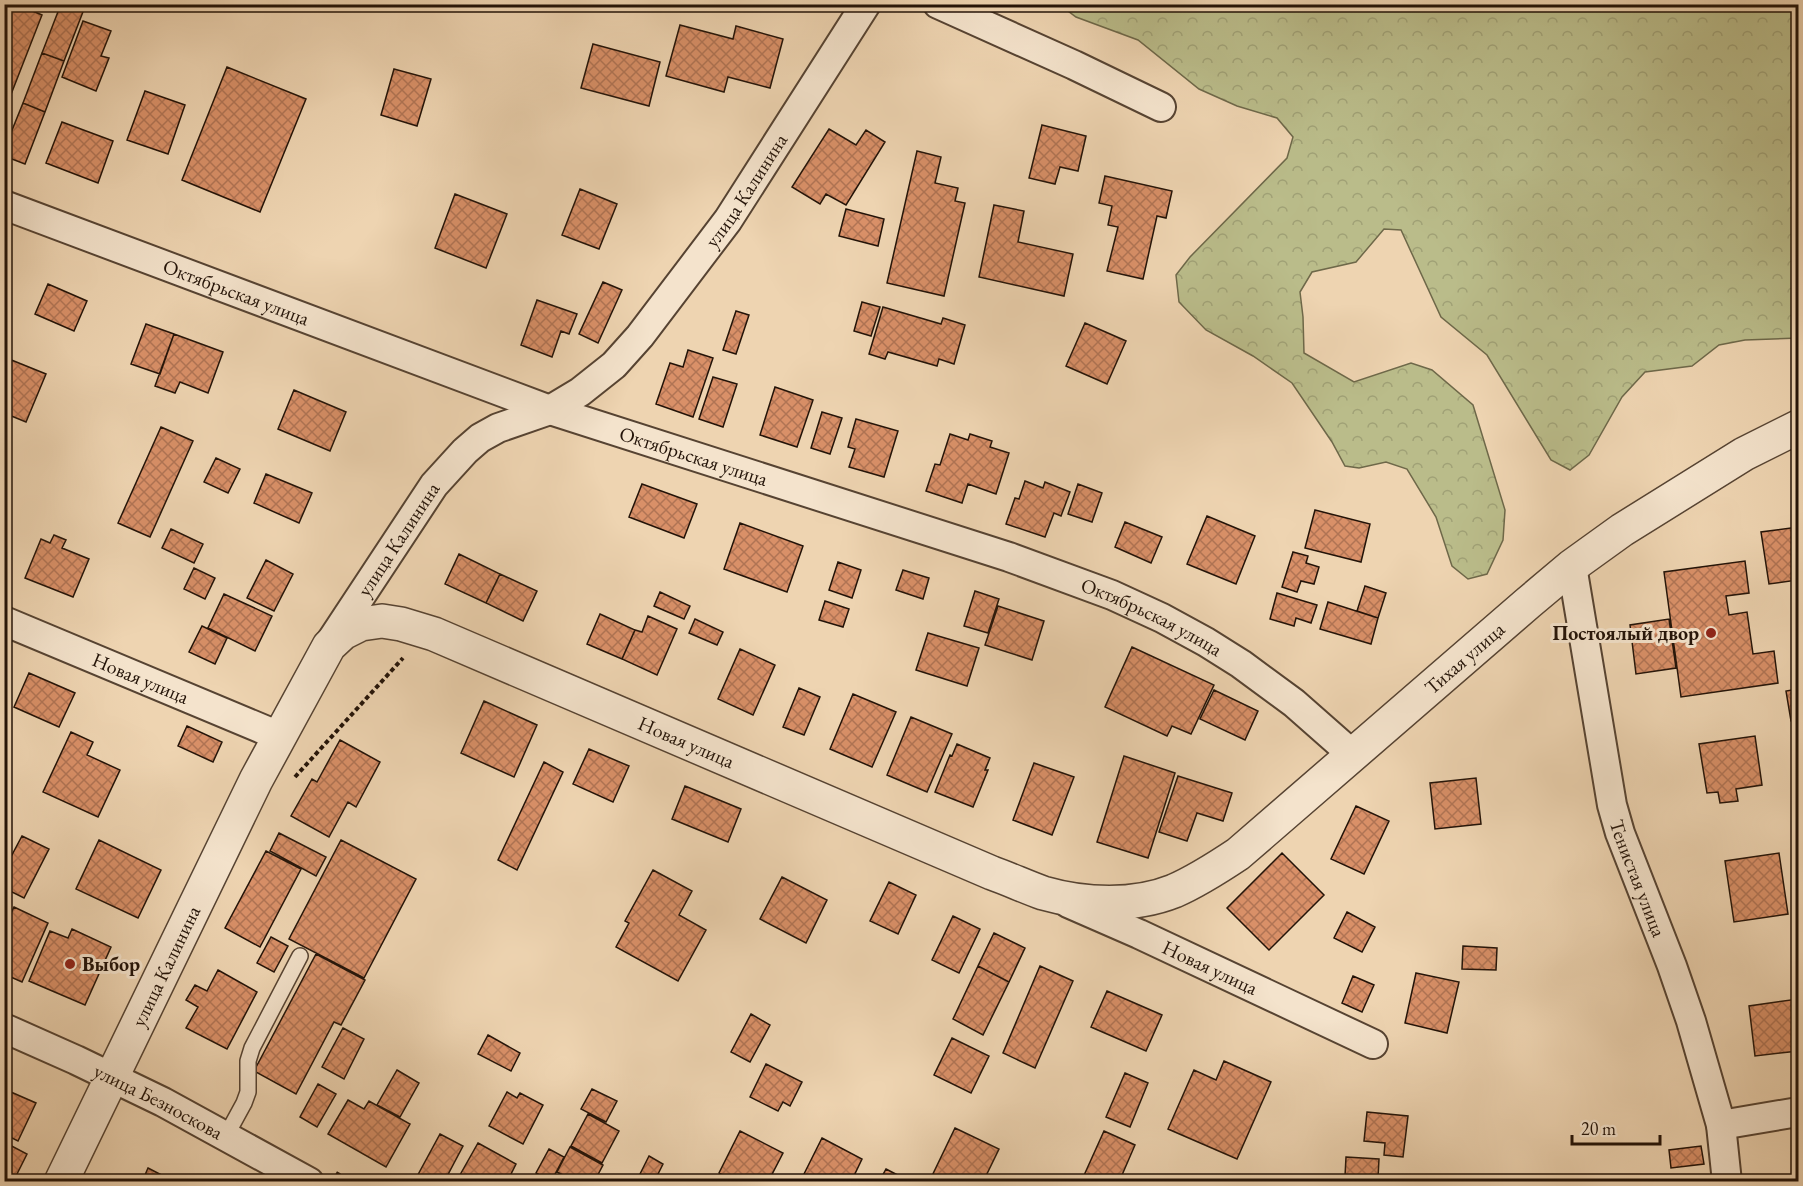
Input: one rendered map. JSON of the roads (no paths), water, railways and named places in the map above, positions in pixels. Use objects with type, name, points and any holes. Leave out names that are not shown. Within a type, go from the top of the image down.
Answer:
[{"type":"street","name":"улица Калинина","points":[[61,1182],[279,736],[329,646],[434,485],[448,468],[480,438],[498,428],[550,410],[596,381],[614,365],[647,327],[728,220],[866,4]]},
{"type":"street","points":[[938,4],[1161,107]]},
{"type":"street","name":"Октябрьская улица","points":[[4,205],[550,410],[1009,556],[1112,595],[1180,628],[1241,664],[1294,704],[1353,755]]},
{"type":"street","name":"Тихая улица","points":[[1141,901],[1173,891],[1207,875],[1230,859],[1572,566],[1622,530],[1744,454],[1798,428]]},
{"type":"street","name":"Тенистая улица","points":[[1572,566],[1612,805],[1627,852],[1691,1021],[1721,1125],[1727,1182]]},
{"type":"street","name":"Новая улица","points":[[4,621],[279,736]]},
{"type":"street","name":"Новая улица","points":[[329,646],[343,633],[360,624],[382,621],[427,632],[992,873],[1045,893],[1139,934],[1373,1044]]},
{"type":"street","name":"Новая улица","points":[[1045,893],[1086,902],[1141,901]]},
{"type":"street","name":"улица Безноскова","points":[[4,1028],[163,1102],[309,1182]]},
{"type":"street","points":[[1721,1125],[1798,1112]]},
{"type":"lane","points":[[226,1136],[248,1092],[248,1061],[252,1048],[300,956]]},
{"type":"place","name":"Постоялый двор","points":[[1711,633]]},
{"type":"place","name":"Выбор","points":[[70,964]]}]
